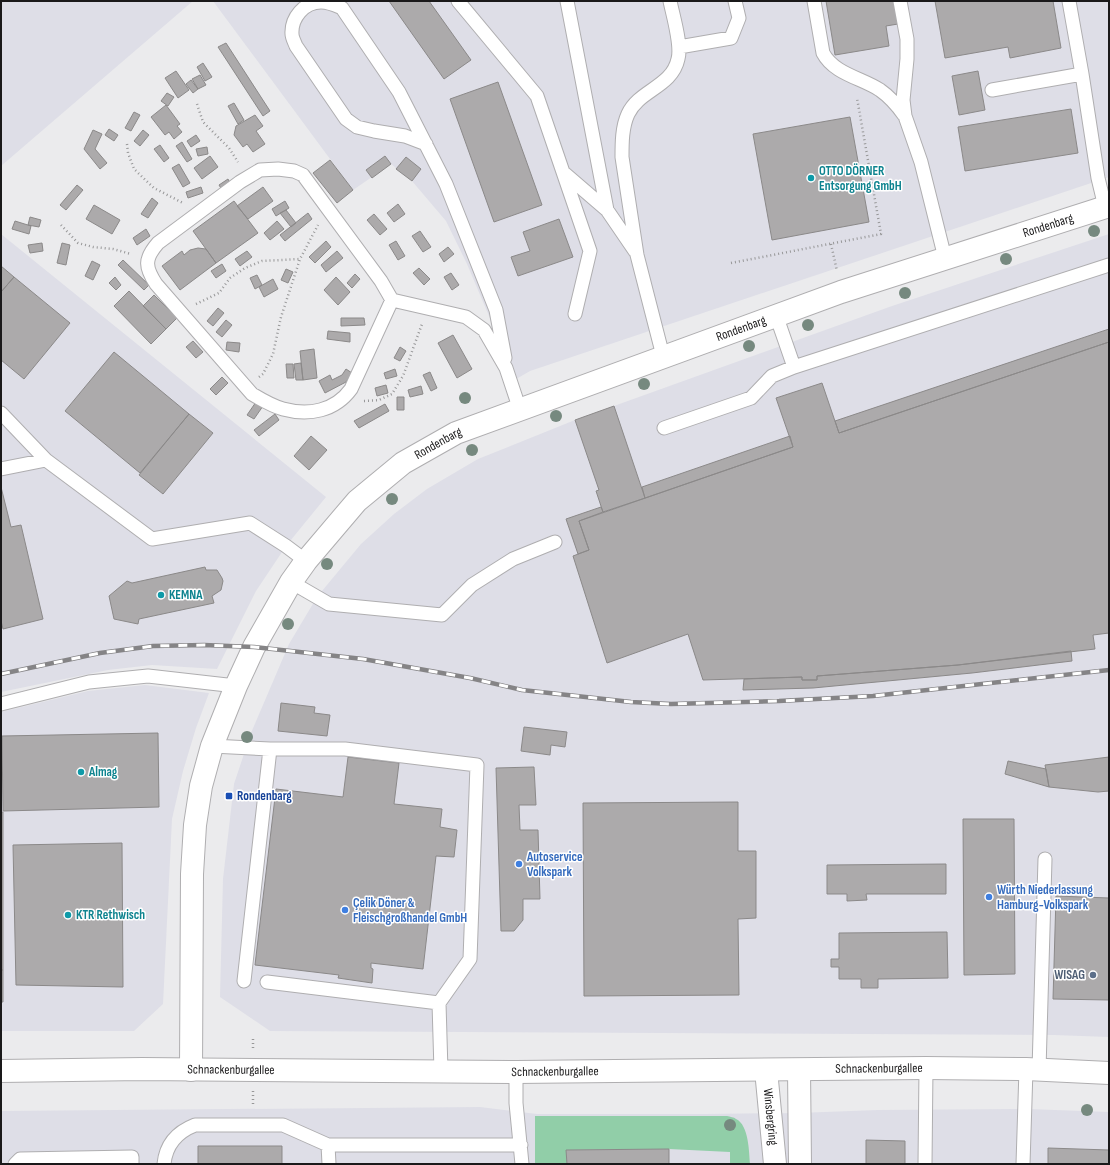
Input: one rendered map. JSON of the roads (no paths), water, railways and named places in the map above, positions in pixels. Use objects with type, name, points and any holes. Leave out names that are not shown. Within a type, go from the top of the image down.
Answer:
[{"type":"street","name":"Rondenbarg","points":[[192,1070],[192,870],[195,825],[201,786],[212,746],[236,686],[254,647],[291,582],[306,561],[357,501],[403,463],[456,433],[841,292],[1107,206]]},
{"type":"street","name":"Schnackenburgallee","points":[[1,1071],[142,1069],[516,1072],[926,1068],[1032,1069],[1109,1073]]},
{"type":"street","name":"Winsbergring","points":[[766,1070],[776,1164]]},
{"type":"street","name":"Winsbergring","points":[[800,1070],[800,1164]]},
{"type":"lane","points":[[458,1],[537,96],[590,251],[575,314]]},
{"type":"lane","points":[[567,1],[607,210]]},
{"type":"lane","points":[[663,356],[637,255],[622,157],[622,142],[624,125],[627,115],[632,107],[640,98],[665,81],[676,67],[679,57],[679,47],[670,1]]},
{"type":"lane","points":[[679,47],[731,38],[739,18],[736,1]]},
{"type":"lane","points":[[814,1],[823,53],[827,61],[834,67],[879,90],[893,100],[905,116]]},
{"type":"lane","points":[[900,1],[907,39],[907,59],[903,100],[905,116],[921,162],[945,258]]},
{"type":"lane","points":[[1069,1],[1098,178],[1107,206]]},
{"type":"lane","points":[[426,144],[405,136],[374,131],[357,126],[346,119],[296,46],[292,35],[294,22],[299,12],[308,5],[320,2],[332,3],[342,8],[399,92],[426,144],[446,184],[496,310],[506,368],[520,410]]},
{"type":"lane","points":[[992,90],[1082,74]]},
{"type":"lane","points":[[392,300],[351,388],[344,398],[334,405],[320,411],[302,412],[283,409],[267,403],[252,394],[156,284],[150,274],[147,264],[150,253],[158,243],[248,177],[260,170],[278,169],[294,171],[303,175],[381,281],[392,300],[466,317],[484,330],[506,368]]},
{"type":"lane","points":[[564,173],[607,210],[637,255]]},
{"type":"lane","points":[[664,428],[751,398],[772,376],[794,367],[1109,265]]},
{"type":"lane","points":[[776,315],[794,367]]},
{"type":"lane","points":[[1,413],[46,460],[152,539],[250,523],[306,561]]},
{"type":"lane","points":[[1,469],[46,460]]},
{"type":"lane","points":[[291,582],[329,604],[442,615],[472,585],[513,559],[555,542]]},
{"type":"lane","points":[[1,704],[89,682],[148,676],[236,686]]},
{"type":"lane","points":[[212,746],[270,750],[345,749],[477,765],[470,959],[439,1003],[441,1071]]},
{"type":"lane","points":[[244,981],[270,750]]},
{"type":"lane","points":[[1023,1164],[1032,1069],[1045,859]]},
{"type":"lane","points":[[267,982],[439,1003]]},
{"type":"lane","points":[[925,1164],[926,1068]]},
{"type":"lane","points":[[516,1072],[516,1103],[522,1164]]},
{"type":"lane","points":[[164,1164],[164,1157],[168,1146],[175,1136],[186,1128],[195,1125],[283,1125],[328,1144],[521,1145]]},
{"type":"lane","points":[[328,1144],[329,1164]]},
{"type":"lane","points":[[15,1164],[20,1159],[132,1157],[132,1164]]},
{"type":"railway","points":[[1,674],[100,653],[153,646],[204,645],[254,647],[363,659],[470,678],[522,690],[631,702],[671,704],[779,701],[873,696],[1109,670]]},
{"type":"place","name":"OTTO DÖRNER Entsorgung GmbH","points":[[811,178]]},
{"type":"place","name":"KEMNA","points":[[161,595]]},
{"type":"place","name":"Almag","points":[[81,772]]},
{"type":"place","name":"Rondenbarg","points":[[229,796]]},
{"type":"place","name":"Autoservice Volkspark","points":[[519,864]]},
{"type":"place","name":"Würth Niederlassung Hamburg-Volkspark","points":[[989,897]]},
{"type":"place","name":"Çelik Döner & Fleischgroßhandel GmbH","points":[[345,910]]},
{"type":"place","name":"KTR Rethwisch","points":[[68,915]]},
{"type":"place","name":"WISAG","points":[[1093,975]]}]
